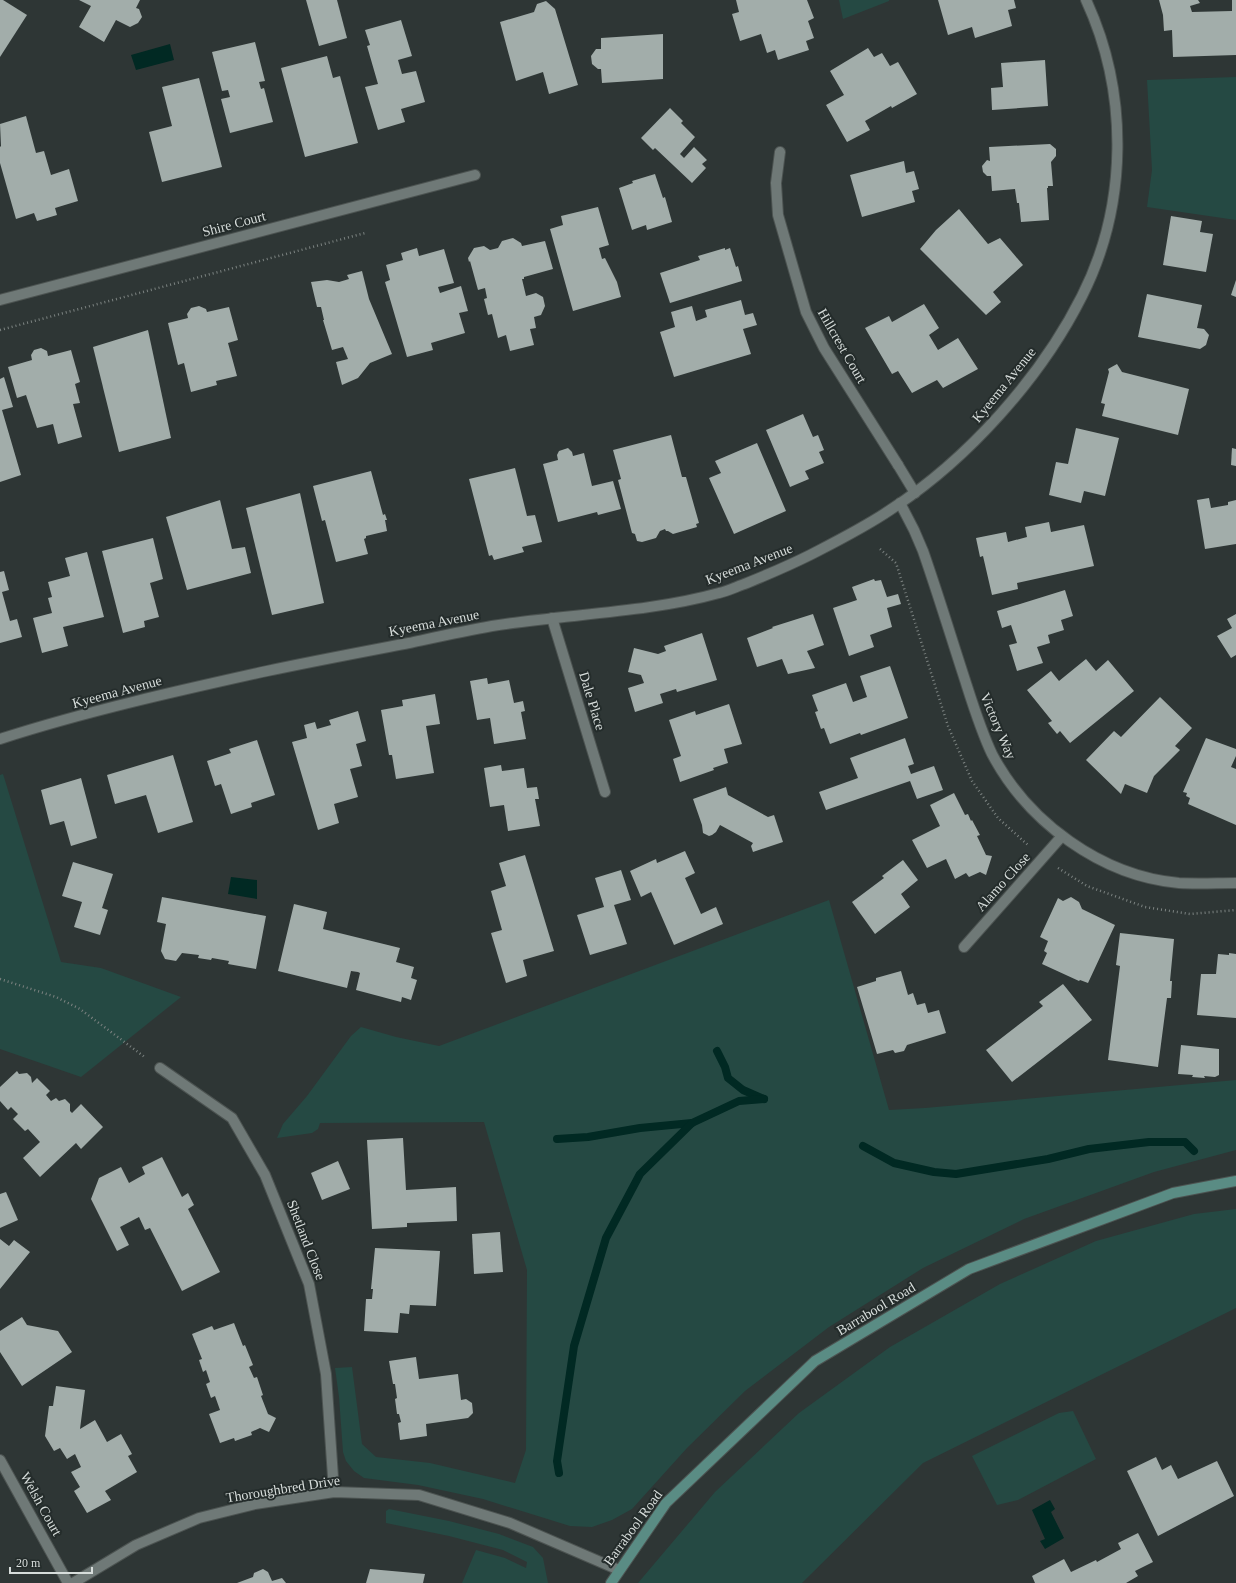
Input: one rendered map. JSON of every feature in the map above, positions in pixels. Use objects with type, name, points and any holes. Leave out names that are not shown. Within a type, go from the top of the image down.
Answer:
[{"type":"main road","name":"Barrabool Road","points":[[611,1583],[666,1503],[815,1361],[970,1269],[1173,1193],[1236,1181]]},
{"type":"street","name":"Kyeema Avenue","points":[[0,739],[164,694],[310,662],[492,626],[659,605],[720,593],[782,569],[853,532],[900,504],[936,476],[981,434],[1021,390],[1058,340],[1090,282],[1107,230],[1116,178],[1118,148],[1117,121],[1108,63],[1100,33],[1086,0]]},
{"type":"street","name":"Hillcrest Court","points":[[780,152],[776,183],[778,215],[806,312],[824,348],[915,493]]},
{"type":"street","name":"Shire Court","points":[[0,300],[475,175]]},
{"type":"street","name":"Victory Way","points":[[900,504],[923,551],[976,715],[992,753],[1002,771],[1026,803],[1062,836],[1098,858],[1117,867],[1137,874],[1178,883],[1236,883]]},
{"type":"street","name":"Dale Place","points":[[552,618],[605,792]]},
{"type":"street","name":"Alamo Close","points":[[964,947],[1062,836]]},
{"type":"street","name":"Shetland Close","points":[[160,1068],[232,1118],[268,1183],[309,1284],[326,1374],[334,1492]]},
{"type":"street","name":"Welsh Court","points":[[0,1460],[68,1583]]},
{"type":"street","name":"Thoroughbred Drive","points":[[73,1583],[136,1544],[199,1518],[255,1504],[334,1492],[419,1495],[510,1523],[619,1570]]},
{"type":"path","points":[[0,330],[365,233]]},
{"type":"path","points":[[0,979],[56,998],[80,1009],[160,1068]]},
{"type":"shaded area","points":[[839,0],[889,0],[889,1],[843,19]]},
{"type":"shaded area","points":[[170,44],[174,60],[136,70],[131,55]]},
{"type":"shaded area","points":[[1236,77],[1236,220],[1147,207],[1152,170],[1147,80]]},
{"type":"shaded area","points":[[3,774],[61,962],[101,968],[181,997],[81,1077],[0,1049],[0,775]]},
{"type":"shaded area","points":[[231,877],[257,880],[257,899],[228,894]]},
{"type":"shaded area","points":[[829,900],[889,1110],[1236,1080],[1236,1150],[1154,1172],[1024,1219],[923,1268],[829,1327],[745,1391],[687,1448],[632,1509],[612,1520],[592,1527],[570,1526],[483,1499],[418,1485],[364,1478],[354,1471],[346,1461],[343,1452],[339,1397],[335,1368],[352,1367],[362,1444],[376,1457],[430,1463],[515,1483],[526,1450],[527,1270],[484,1122],[320,1123],[318,1129],[312,1133],[277,1138],[283,1124],[307,1096],[351,1036],[361,1027],[396,1037],[439,1046]]},
{"type":"shaded area","points":[[1236,1209],[1236,1308],[923,1463],[802,1583],[638,1583],[715,1492],[799,1413],[890,1347],[1000,1284],[1096,1241],[1194,1214]]},
{"type":"shaded area","points":[[1073,1411],[1096,1459],[1018,1500],[997,1505],[972,1456],[1059,1413]]},
{"type":"shaded area","points":[[1050,1500],[1055,1509],[1051,1512],[1064,1538],[1045,1549],[1040,1541],[1045,1539],[1032,1510]]},
{"type":"shaded area","points":[[389,1509],[449,1521],[499,1534],[533,1547],[543,1558],[548,1583],[462,1583],[476,1550],[505,1558],[526,1568],[527,1562],[503,1550],[449,1536],[386,1523],[386,1511]]},
{"type":"building","points":[[0,0],[3,0],[27,15],[0,57]]},
{"type":"building","points":[[79,0],[140,0],[136,8],[139,9],[142,17],[138,23],[130,27],[116,20],[104,42],[79,27],[91,6]]},
{"type":"building","points":[[306,0],[337,0],[347,38],[319,46]]},
{"type":"building","points":[[736,0],[807,0],[814,18],[808,21],[814,38],[806,41],[809,50],[778,60],[775,50],[767,53],[761,34],[740,41],[732,14],[739,12]]},
{"type":"building","points":[[938,0],[1014,0],[1016,8],[1008,10],[1012,26],[975,38],[972,27],[948,35]]},
{"type":"building","points":[[1159,0],[1198,0],[1200,3],[1190,6],[1192,12],[1232,11],[1232,0],[1236,0],[1236,55],[1173,57],[1172,30],[1164,31],[1163,15]]},
{"type":"building","points":[[546,1],[555,9],[578,85],[549,94],[543,72],[516,81],[500,22],[534,12],[537,4]]},
{"type":"building","points":[[401,20],[412,56],[398,60],[402,74],[416,71],[425,102],[401,109],[405,122],[378,130],[365,87],[378,84],[367,46],[370,45],[365,30]]},
{"type":"building","points":[[663,34],[663,79],[602,83],[601,69],[598,69],[592,64],[591,56],[596,49],[601,49],[601,38]]},
{"type":"building","points":[[255,42],[265,81],[259,82],[261,89],[264,88],[273,122],[230,133],[221,99],[230,97],[228,90],[222,91],[212,52]]},
{"type":"building","points":[[868,48],[874,57],[882,53],[890,66],[898,62],[917,94],[892,108],[891,106],[865,121],[870,130],[847,142],[826,105],[844,95],[830,71]]},
{"type":"building","points":[[327,56],[333,78],[340,76],[358,143],[305,157],[281,68]]},
{"type":"building","points":[[1045,60],[1048,106],[992,110],[991,88],[1003,87],[1001,63]]},
{"type":"building","points":[[199,78],[222,167],[162,182],[149,132],[172,126],[162,87]]},
{"type":"building","points":[[670,108],[683,121],[681,123],[695,137],[680,154],[684,158],[694,147],[707,160],[702,164],[706,168],[692,183],[655,148],[653,150],[641,138]]},
{"type":"building","points":[[26,116],[36,153],[44,151],[51,175],[69,169],[78,201],[55,208],[57,215],[37,221],[34,213],[16,219],[0,163],[0,124]]},
{"type":"building","points":[[1050,144],[1056,149],[1056,156],[1051,162],[1053,186],[1048,186],[1047,188],[1049,220],[1021,222],[1019,203],[1017,203],[1015,189],[992,191],[991,176],[987,176],[983,172],[982,166],[987,160],[990,161],[989,147]]},
{"type":"building","points":[[904,161],[906,173],[914,171],[919,189],[912,191],[915,202],[862,217],[850,175]]},
{"type":"building","points":[[655,174],[663,198],[665,197],[672,222],[647,230],[646,225],[632,230],[619,188],[633,183],[632,181]]},
{"type":"building","points":[[598,207],[609,245],[599,248],[602,259],[605,258],[617,282],[621,297],[573,311],[550,229],[563,225],[561,216]]},
{"type":"building","points":[[959,209],[988,244],[1000,238],[1023,265],[993,292],[1001,302],[986,315],[920,249],[936,230]]},
{"type":"building","points":[[1171,216],[1202,221],[1200,232],[1213,234],[1206,272],[1163,265]]},
{"type":"building","points":[[513,238],[521,243],[522,246],[545,241],[553,269],[524,277],[524,279],[522,279],[526,296],[536,293],[543,297],[545,306],[541,315],[534,317],[536,328],[530,329],[534,345],[510,351],[506,335],[498,338],[492,314],[488,315],[484,299],[487,298],[485,288],[478,290],[468,258],[474,248],[484,246],[490,250],[498,248],[502,241]]},
{"type":"building","points":[[417,248],[419,256],[444,249],[454,283],[438,287],[440,293],[461,286],[468,311],[459,313],[465,333],[431,343],[433,350],[407,357],[385,282],[390,280],[386,265],[403,260],[401,253]]},
{"type":"building","points":[[725,248],[725,250],[730,248],[736,267],[738,266],[742,281],[670,303],[660,273],[700,260],[698,256]]},
{"type":"building","points":[[362,271],[369,299],[392,354],[370,363],[358,378],[342,385],[336,362],[348,359],[343,347],[332,350],[323,320],[321,307],[317,307],[311,282],[327,280],[339,282],[349,279],[347,275]]},
{"type":"building","points":[[1236,280],[1236,297],[1231,295]]},
{"type":"building","points":[[1147,294],[1202,305],[1197,328],[1204,329],[1209,335],[1206,345],[1200,349],[1138,337]]},
{"type":"building","points":[[741,300],[745,315],[753,313],[757,325],[743,329],[751,354],[674,377],[660,332],[675,327],[671,312],[692,306],[696,321],[707,317],[705,310]]},
{"type":"building","points":[[924,304],[939,328],[929,335],[938,350],[958,338],[978,369],[943,388],[937,380],[912,393],[898,371],[892,374],[865,328],[889,316],[892,322]]},
{"type":"building","points":[[199,306],[206,309],[207,312],[229,307],[238,340],[228,343],[237,376],[216,381],[217,385],[191,392],[184,363],[178,365],[168,323],[188,318],[187,314],[191,308]]},
{"type":"building","points":[[148,330],[171,438],[119,452],[93,347]]},
{"type":"building","points":[[41,348],[47,351],[48,356],[71,350],[80,382],[75,384],[80,403],[73,404],[82,437],[58,444],[53,424],[37,428],[26,395],[17,398],[8,367],[32,360],[31,355],[34,350]]},
{"type":"building","points":[[1117,364],[1122,372],[1189,389],[1178,435],[1102,416],[1105,404],[1101,403],[1109,372],[1108,369]]},
{"type":"building","points":[[4,377],[13,407],[2,410],[21,475],[0,482],[0,379]]},
{"type":"building","points":[[803,414],[813,437],[818,435],[824,450],[819,452],[824,463],[805,471],[809,479],[790,487],[766,430]]},
{"type":"building","points":[[1076,428],[1119,438],[1105,496],[1084,491],[1081,503],[1049,495],[1056,462],[1068,464]]},
{"type":"building","points":[[671,435],[682,477],[686,477],[699,523],[696,524],[697,527],[673,534],[665,529],[660,531],[656,538],[642,542],[637,541],[635,534],[632,533],[618,480],[621,479],[613,450]]},
{"type":"building","points":[[757,443],[786,511],[734,534],[709,478],[721,473],[715,461]]},
{"type":"building","points":[[568,448],[572,452],[573,456],[584,453],[592,486],[613,481],[621,509],[598,515],[597,512],[558,522],[543,464],[558,460],[557,455],[559,451]]},
{"type":"building","points":[[1232,448],[1236,449],[1236,466],[1231,465]]},
{"type":"building","points":[[515,468],[527,516],[535,515],[542,542],[522,547],[524,552],[494,560],[492,555],[489,556],[469,479]]},
{"type":"building","points":[[371,471],[383,515],[385,514],[387,520],[385,520],[387,531],[366,536],[364,539],[368,554],[336,562],[325,520],[322,521],[313,486]]},
{"type":"building","points":[[300,493],[324,603],[272,615],[246,508]]},
{"type":"building","points":[[1209,498],[1211,508],[1228,505],[1228,502],[1236,500],[1236,544],[1205,549],[1197,500]]},
{"type":"building","points":[[220,500],[232,549],[245,547],[251,573],[187,590],[166,517]]},
{"type":"building","points":[[1049,522],[1051,532],[1084,525],[1094,566],[1017,583],[1018,589],[992,595],[983,556],[980,557],[976,538],[1006,532],[1008,542],[1027,537],[1025,527]]},
{"type":"building","points":[[153,538],[163,579],[150,583],[159,617],[144,621],[145,627],[123,633],[102,551]]},
{"type":"building","points":[[87,552],[104,617],[63,627],[68,646],[42,653],[33,618],[52,613],[48,598],[52,597],[48,582],[70,576],[65,558]]},
{"type":"building","points":[[4,571],[9,590],[2,592],[10,621],[17,619],[22,637],[0,643],[0,572]]},
{"type":"building","points":[[874,579],[875,581],[881,580],[887,597],[898,594],[901,604],[887,608],[892,627],[870,635],[874,647],[849,656],[833,608],[857,600],[852,587]]},
{"type":"building","points":[[1065,590],[1073,616],[1061,620],[1064,630],[1048,635],[1050,643],[1037,647],[1043,663],[1017,671],[1009,645],[1017,643],[1011,625],[1002,628],[997,611]]},
{"type":"building","points":[[813,614],[824,645],[807,651],[815,668],[788,674],[782,659],[757,667],[747,638],[773,628],[772,627]]},
{"type":"building","points":[[1236,614],[1236,655],[1231,658],[1217,636],[1232,628],[1227,619]]},
{"type":"building","points":[[702,633],[717,680],[677,692],[676,689],[660,694],[663,703],[635,712],[628,688],[644,683],[641,675],[628,672],[634,648],[658,654],[666,651],[664,646]]},
{"type":"building","points":[[1086,659],[1096,671],[1108,660],[1134,691],[1070,743],[1060,731],[1057,734],[1048,723],[1052,721],[1027,690],[1051,671],[1059,681]]},
{"type":"building","points":[[890,666],[908,718],[861,735],[860,733],[830,744],[824,728],[821,729],[815,712],[818,711],[812,695],[846,683],[853,702],[867,697],[860,676]]},
{"type":"building","points":[[487,678],[488,684],[509,680],[514,703],[523,701],[525,711],[521,712],[526,739],[494,744],[490,718],[477,720],[470,681]]},
{"type":"building","points":[[435,694],[440,724],[426,726],[434,773],[396,779],[392,755],[389,755],[381,710],[403,706],[402,700]]},
{"type":"building","points":[[1160,697],[1192,728],[1175,746],[1180,750],[1154,776],[1147,793],[1125,784],[1121,794],[1086,760],[1114,731],[1121,737]]},
{"type":"building","points":[[729,704],[742,744],[724,749],[728,763],[713,768],[714,770],[680,782],[673,759],[681,756],[669,720],[695,711],[696,715]]},
{"type":"building","points":[[358,711],[366,741],[356,744],[362,766],[350,769],[358,797],[334,804],[339,823],[318,830],[292,742],[307,738],[304,725],[315,722],[317,729],[331,725],[329,720]]},
{"type":"building","points":[[905,738],[914,764],[908,766],[911,774],[934,766],[943,790],[917,799],[910,781],[826,810],[819,792],[858,778],[850,758]]},
{"type":"building","points":[[1206,738],[1236,749],[1236,756],[1231,767],[1236,769],[1236,825],[1188,804],[1190,798],[1186,796],[1187,793],[1183,792]]},
{"type":"building","points":[[257,740],[275,795],[251,803],[252,807],[231,814],[221,784],[215,786],[207,761],[231,753],[229,749]]},
{"type":"building","points":[[173,755],[193,822],[158,833],[146,795],[115,804],[107,775]]},
{"type":"building","points":[[501,765],[502,771],[524,768],[527,788],[537,787],[539,799],[535,799],[540,826],[508,831],[504,805],[490,807],[484,768]]},
{"type":"building","points":[[81,778],[97,838],[71,846],[64,821],[50,825],[41,790]]},
{"type":"building","points":[[726,787],[728,795],[768,817],[774,815],[783,842],[753,852],[751,846],[753,843],[720,825],[716,832],[712,835],[709,836],[703,833],[702,825],[693,799]]},
{"type":"building","points":[[954,793],[965,815],[968,814],[980,835],[977,836],[986,855],[992,856],[986,875],[980,872],[969,877],[966,873],[955,879],[946,859],[927,868],[912,840],[940,826],[930,805]]},
{"type":"building","points":[[685,851],[695,873],[685,878],[701,914],[716,907],[723,924],[674,945],[651,892],[641,897],[630,871],[656,859],[657,863]]},
{"type":"building","points":[[525,855],[554,951],[523,960],[527,976],[506,983],[491,933],[502,930],[491,891],[506,886],[499,863]]},
{"type":"building","points":[[903,860],[918,880],[901,894],[910,907],[875,934],[852,902],[884,878],[882,876]]},
{"type":"building","points":[[73,862],[113,874],[102,908],[108,910],[100,935],[74,927],[82,902],[62,896]]},
{"type":"building","points":[[621,870],[631,900],[614,905],[627,944],[590,955],[577,915],[604,907],[595,878]]},
{"type":"building","points":[[162,897],[266,916],[256,969],[228,964],[229,961],[212,958],[211,960],[198,958],[199,955],[182,953],[176,961],[165,959],[161,951],[166,924],[157,922]]},
{"type":"building","points":[[1071,897],[1079,902],[1082,909],[1115,925],[1088,983],[1079,981],[1042,964],[1047,953],[1044,951],[1048,941],[1040,937],[1058,898],[1063,901]]},
{"type":"building","points":[[294,904],[327,912],[323,929],[400,948],[396,962],[414,967],[411,978],[417,980],[411,1000],[402,997],[401,1002],[356,990],[360,973],[358,972],[351,971],[347,988],[278,971]]},
{"type":"building","points":[[1120,933],[1174,939],[1170,981],[1172,981],[1171,998],[1167,998],[1158,1067],[1108,1060],[1120,966],[1116,965]]},
{"type":"building","points":[[1229,953],[1236,954],[1236,1018],[1197,1015],[1201,974],[1216,974],[1218,954],[1229,955]]},
{"type":"building","points":[[901,971],[908,995],[913,993],[917,1005],[925,1003],[928,1013],[939,1010],[946,1033],[907,1045],[904,1051],[895,1053],[893,1050],[877,1054],[857,987],[876,981],[876,978]]},
{"type":"building","points":[[1063,984],[1092,1020],[1012,1082],[986,1050],[1043,1006],[1039,1002]]},
{"type":"building","points":[[1181,1045],[1219,1049],[1219,1075],[1215,1077],[1204,1076],[1205,1078],[1192,1077],[1193,1075],[1178,1074]]},
{"type":"building","points":[[17,1071],[19,1074],[27,1073],[31,1077],[32,1083],[37,1078],[50,1091],[46,1095],[51,1101],[56,1098],[59,1101],[65,1099],[70,1104],[70,1111],[72,1113],[81,1104],[103,1127],[81,1149],[76,1143],[40,1177],[23,1158],[40,1142],[28,1129],[25,1131],[13,1119],[18,1114],[11,1107],[8,1110],[0,1101],[0,1087]]},
{"type":"building","points":[[403,1138],[406,1190],[456,1187],[457,1221],[407,1223],[407,1227],[372,1229],[367,1140]]},
{"type":"building","points":[[162,1157],[182,1197],[188,1193],[194,1205],[188,1209],[220,1272],[182,1291],[150,1228],[145,1230],[139,1217],[120,1227],[129,1245],[117,1251],[91,1199],[99,1178],[121,1167],[129,1183],[145,1174],[142,1167]]},
{"type":"building","points":[[338,1161],[350,1189],[322,1200],[311,1173]]},
{"type":"building","points":[[6,1192],[18,1220],[0,1228],[0,1194]]},
{"type":"building","points":[[500,1232],[503,1272],[474,1274],[472,1234]]},
{"type":"building","points":[[0,1239],[9,1246],[14,1240],[30,1252],[0,1289]]},
{"type":"building","points":[[375,1248],[440,1251],[436,1306],[410,1305],[409,1314],[400,1313],[398,1333],[364,1331],[366,1299],[372,1299],[373,1289],[371,1289]]},
{"type":"building","points":[[22,1317],[27,1325],[58,1331],[72,1352],[22,1386],[0,1352],[0,1331]]},
{"type":"building","points":[[234,1323],[243,1346],[245,1345],[253,1365],[249,1367],[254,1378],[257,1377],[263,1395],[261,1396],[268,1414],[276,1418],[269,1432],[260,1428],[251,1432],[252,1435],[235,1441],[234,1438],[220,1443],[209,1414],[220,1410],[215,1396],[211,1398],[206,1384],[210,1382],[206,1370],[203,1372],[199,1360],[202,1359],[192,1334],[212,1326],[214,1330]]},
{"type":"building","points":[[416,1357],[419,1379],[458,1374],[461,1400],[466,1399],[472,1403],[473,1413],[468,1418],[426,1424],[427,1436],[400,1440],[398,1423],[401,1422],[399,1414],[397,1414],[395,1384],[393,1384],[389,1361]]},
{"type":"building","points":[[56,1386],[85,1390],[80,1429],[95,1420],[107,1442],[121,1434],[132,1454],[128,1456],[137,1472],[105,1491],[111,1500],[87,1513],[74,1491],[80,1487],[71,1472],[81,1467],[75,1454],[67,1459],[60,1448],[54,1451],[45,1436],[49,1406],[53,1406]]},
{"type":"building","points":[[1156,1457],[1162,1470],[1171,1465],[1178,1479],[1217,1461],[1234,1496],[1158,1536],[1127,1471]]},
{"type":"building","points":[[1138,1533],[1153,1562],[1135,1571],[1138,1576],[1126,1583],[1035,1583],[1032,1576],[1064,1559],[1071,1572],[1096,1560],[1097,1562],[1121,1549],[1118,1543]]},
{"type":"building","points":[[263,1569],[268,1572],[272,1581],[282,1578],[286,1583],[237,1583],[253,1577],[254,1573]]},
{"type":"building","points":[[370,1569],[425,1574],[423,1583],[366,1583]]},
{"type":"waterway","points":[[717,1051],[725,1067],[728,1078],[743,1090],[764,1099]]},
{"type":"waterway","points":[[559,1473],[557,1461],[574,1346],[606,1238],[640,1174],[692,1123],[739,1101],[764,1099]]},
{"type":"waterway","points":[[557,1139],[588,1137],[640,1128],[692,1123]]},
{"type":"waterway","points":[[863,1146],[894,1163],[934,1172],[956,1174],[1048,1159],[1089,1149],[1149,1142],[1185,1142],[1194,1151]]}]
